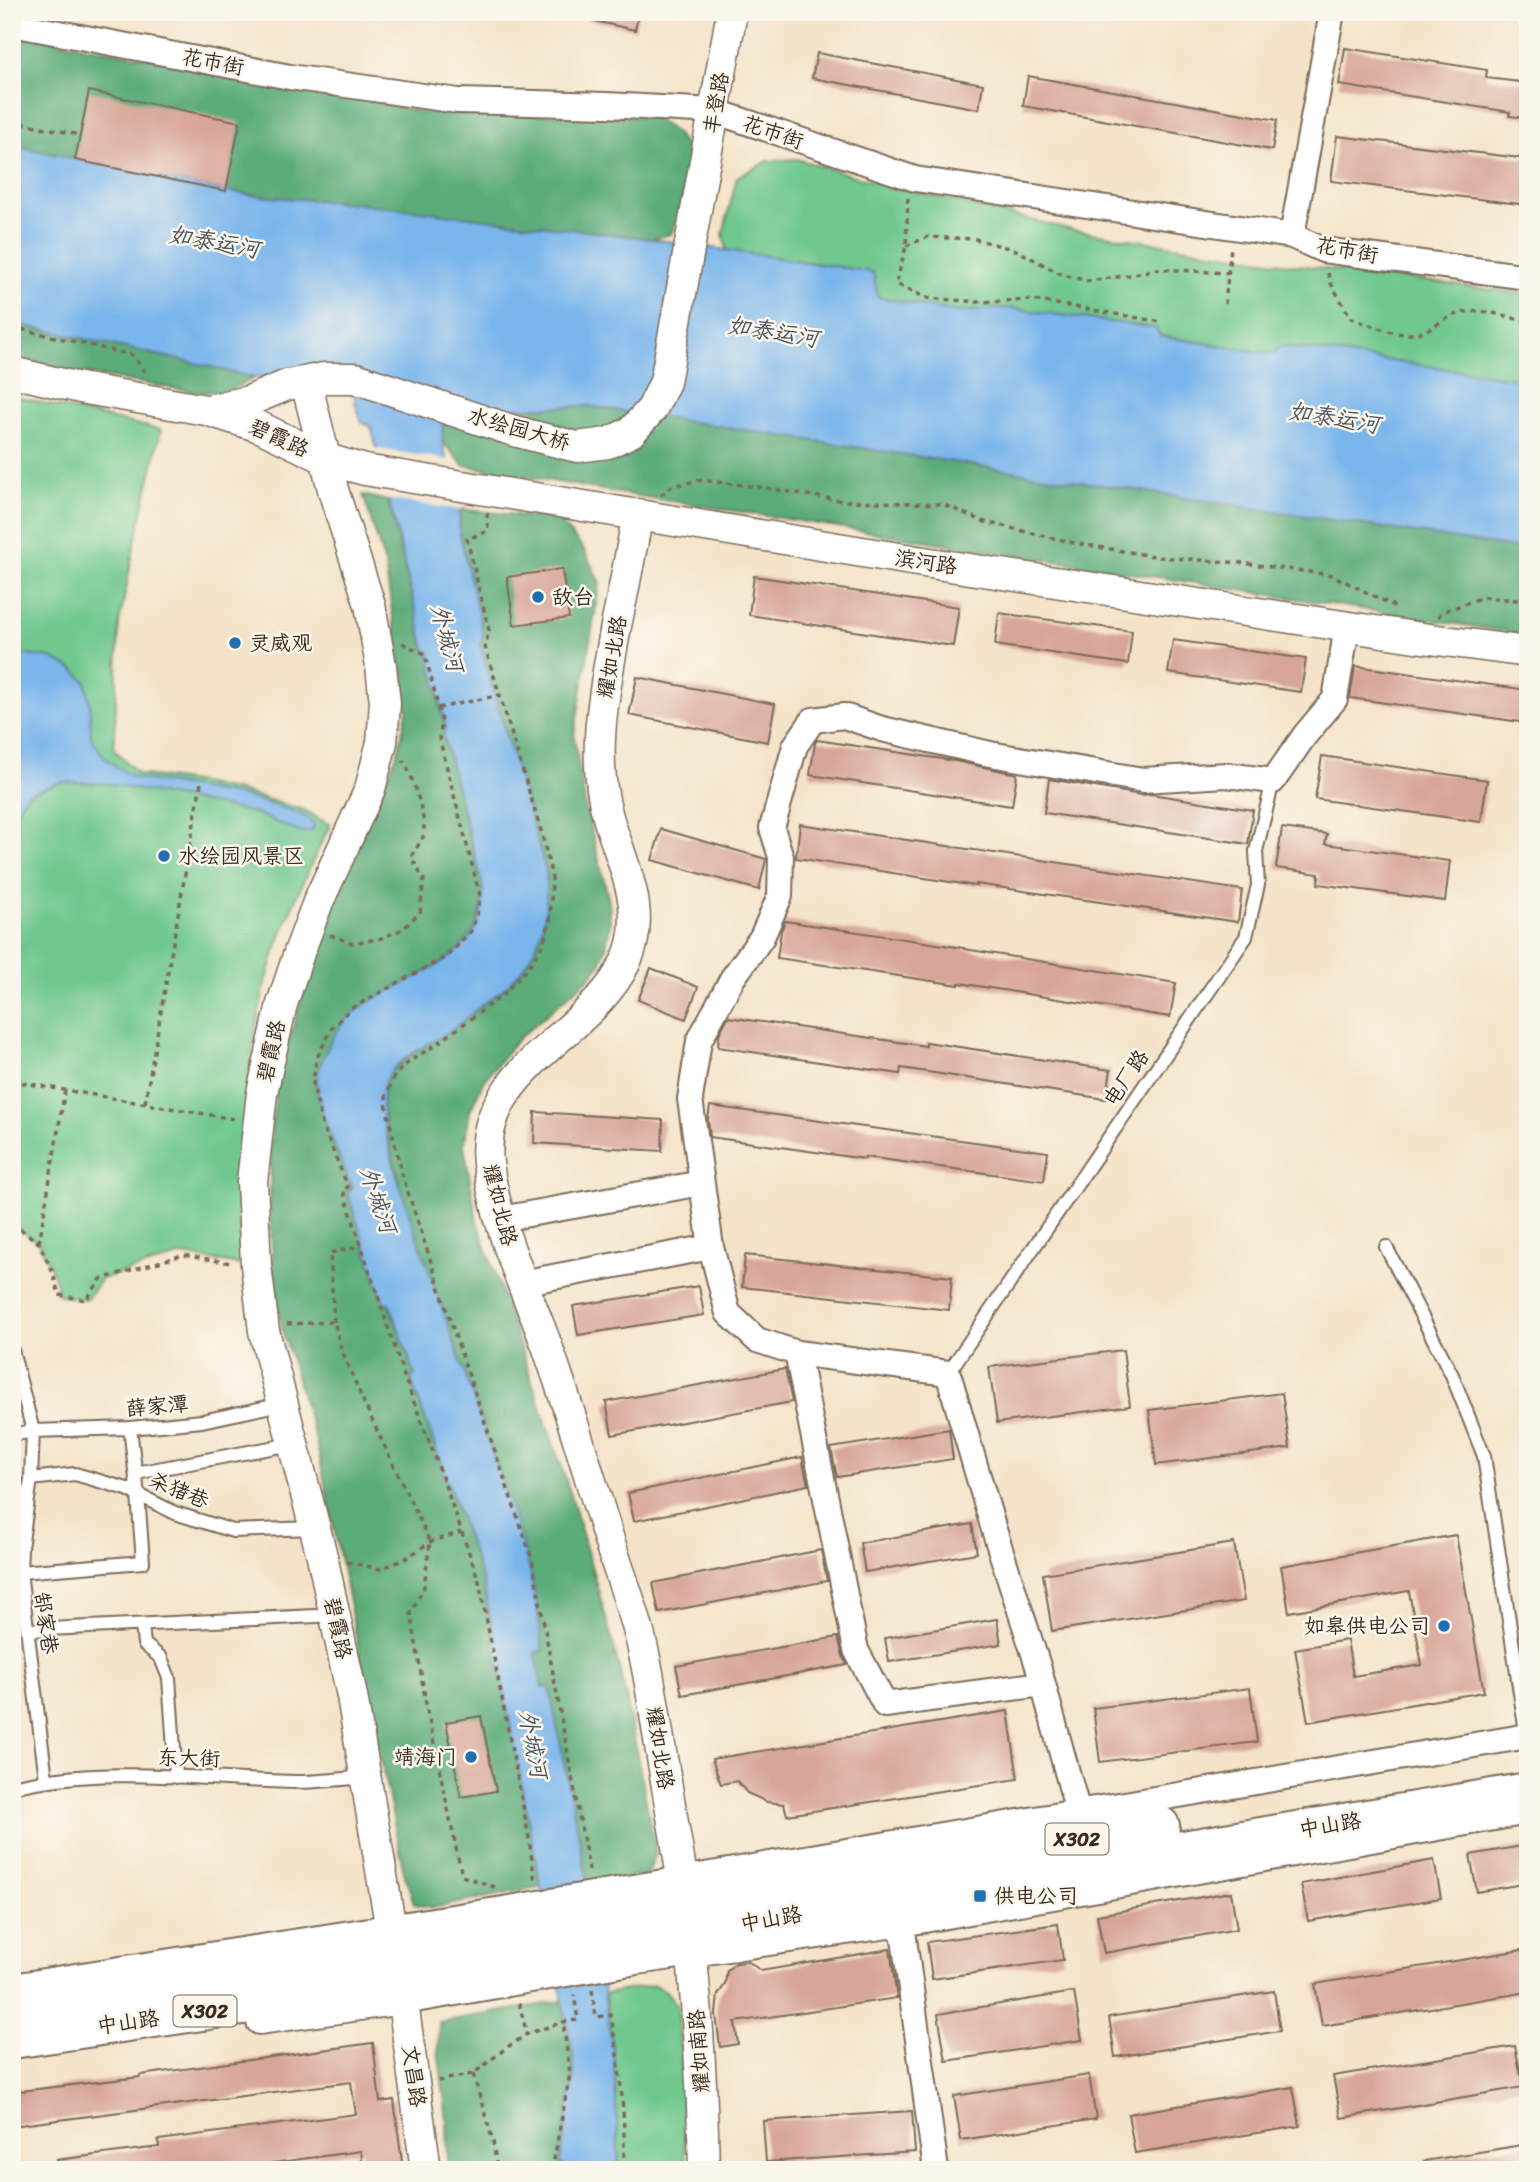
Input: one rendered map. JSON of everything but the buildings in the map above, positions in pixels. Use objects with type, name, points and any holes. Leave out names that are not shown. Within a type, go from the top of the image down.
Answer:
[{"type":"main road","name":"中山路","points":[[687,1917],[1527,1745]]},
{"type":"main road","name":"中山路","points":[[12,2039],[396,1965],[506,1935],[630,1926],[1528,1792]]},
{"type":"main road","name":"中山路","points":[[12,2011],[396,1965]]},
{"type":"street","name":"丰登路","points":[[700,194],[732,12]]},
{"type":"street","points":[[1292,236],[1332,12]]},
{"type":"street","name":"花市街","points":[[12,24],[290,77],[458,101],[714,111],[908,177],[1292,236],[1323,250],[1528,277]]},
{"type":"street","name":"水绘园大桥","points":[[315,380],[355,378],[514,431],[577,447],[608,443],[631,432],[652,409],[665,382],[700,194]]},
{"type":"street","name":"碧霞路","points":[[12,372],[80,388],[206,410],[260,427],[326,458],[334,493],[370,605],[385,703],[382,742],[370,789],[308,928],[282,1004],[261,1093],[252,1182],[256,1265],[263,1324],[336,1615],[396,1965]]},
{"type":"street","points":[[206,410],[249,401],[287,385],[315,380],[326,458]]},
{"type":"street","name":"滨河路","points":[[326,458],[365,470],[917,561],[1415,638],[1528,652]]},
{"type":"street","name":"耀如北路","points":[[638,514],[611,653],[600,727],[600,776],[607,815],[634,896],[636,930],[626,961],[605,995],[582,1020],[521,1073],[502,1096],[490,1128],[488,1158],[494,1199],[521,1283],[547,1346],[636,1621],[647,1668],[687,1917]]},
{"type":"street","points":[[1078,1812],[1038,1666],[994,1530],[948,1373],[797,1353],[757,1340],[728,1313],[710,1247],[690,1099],[699,1041],[732,979],[762,937],[780,896],[781,857],[772,828],[795,746],[813,720],[844,716],[882,729],[990,754],[1143,779],[1227,775],[1273,781],[1289,762],[1305,735],[1335,699],[1347,627]]},
{"type":"street","points":[[501,1219],[702,1183]]},
{"type":"street","points":[[521,1283],[710,1247]]},
{"type":"street","points":[[797,1353],[856,1650],[885,1706],[1042,1684]]},
{"type":"street","points":[[12,2056],[396,1965],[506,1935],[630,1926],[687,1917],[1078,1812],[1527,1745]]},
{"type":"street","points":[[687,1917],[902,1924],[1528,1812]]},
{"type":"street","name":"耀如南路","points":[[687,1917],[700,2046],[704,2170]]},
{"type":"street","points":[[902,1924],[936,2170]]},
{"type":"street","points":[[12,1986],[396,1965]]},
{"type":"street","name":"文昌路","points":[[396,1965],[426,2170]]},
{"type":"lane","name":"电厂路","points":[[948,1373],[1246,937],[1258,885],[1256,852],[1273,781]]},
{"type":"lane","points":[[1387,1247],[1452,1376],[1484,1456],[1527,1745]]},
{"type":"lane","name":"郜家巷","points":[[12,1350],[33,1431],[31,1479],[17,1549],[46,1779]]},
{"type":"lane","name":"薛家潭","points":[[12,1435],[33,1431],[130,1428],[202,1422],[283,1404]]},
{"type":"lane","points":[[20,1572],[143,1562],[130,1428]]},
{"type":"lane","points":[[136,1473],[292,1444]]},
{"type":"lane","name":"杀猪巷","points":[[31,1479],[75,1474],[127,1489],[175,1513],[233,1531],[319,1542]]},
{"type":"lane","points":[[29,1630],[336,1615]]},
{"type":"lane","points":[[142,1625],[144,1644],[161,1658],[169,1678],[176,1777]]},
{"type":"lane","name":"东大街","points":[[12,1787],[46,1779],[134,1775],[299,1782],[365,1777]]},
{"type":"path","points":[[12,121],[80,135]]},
{"type":"path","points":[[908,177],[906,246],[896,284],[927,298],[979,302],[1033,300],[1162,322]]},
{"type":"path","points":[[1224,304],[1233,228]]},
{"type":"path","points":[[906,246],[928,237],[975,239],[1016,250],[1063,275],[1088,281],[1157,269],[1228,272]]},
{"type":"path","points":[[1323,250],[1330,282],[1350,318],[1383,329],[1413,334],[1458,314],[1490,312],[1528,322]]},
{"type":"path","points":[[12,327],[132,355],[151,380]]},
{"type":"path","points":[[638,514],[671,486],[701,480],[843,501],[942,505],[985,522],[1074,543],[1159,557],[1242,563],[1332,575],[1392,605],[1415,638],[1442,612],[1483,597],[1528,601]]},
{"type":"path","points":[[375,631],[425,654],[442,722],[439,737],[480,896],[471,931],[446,957],[350,1009],[331,1030],[316,1060],[313,1083],[322,1124],[348,1186],[343,1190],[405,1379],[479,1581],[536,1883]]},
{"type":"path","points":[[438,708],[500,695]]},
{"type":"path","points":[[308,928],[352,943],[379,940],[403,929],[420,912],[424,880],[411,857],[424,834],[420,807],[410,771],[383,728]]},
{"type":"path","points":[[145,1103],[201,783]]},
{"type":"path","points":[[12,1081],[257,1124]]},
{"type":"path","points":[[39,1243],[65,1090]]},
{"type":"path","points":[[12,1223],[39,1243],[60,1295],[86,1300],[101,1279],[183,1255],[239,1265],[256,1265]]},
{"type":"path","points":[[361,1246],[330,1253],[334,1322],[342,1351],[364,1402],[430,1542],[424,1587],[411,1613],[427,1710],[462,1876],[506,1935],[527,2034]]},
{"type":"path","points":[[263,1324],[334,1322]]},
{"type":"path","points":[[319,1542],[380,1569],[404,1559],[430,1542],[461,1532]]},
{"type":"path","points":[[611,2015],[622,2109],[625,2148],[623,2170]]},
{"type":"path","points":[[415,2085],[473,2074],[527,2034],[563,2022],[570,2074],[552,2170]]},
{"type":"path","points":[[473,2074],[493,2141],[497,2170]]},
{"type":"green space","points":[[12,33],[248,76],[422,112],[653,117],[676,133],[689,152],[681,212],[671,234],[652,239],[354,203],[258,196],[12,145]]},
{"type":"green space","points":[[797,159],[867,180],[1073,230],[1288,264],[1528,294],[1528,380],[1282,346],[1273,354],[1009,308],[957,312],[877,297],[873,272],[727,251],[723,234],[737,177],[768,161]]},
{"type":"green space","points":[[12,323],[255,378],[225,392],[196,392],[36,366],[12,360]]},
{"type":"green space","name":"水绘园风景区","points":[[12,396],[161,430],[119,624],[114,749],[138,774],[242,792],[304,810],[330,825],[283,931],[268,976],[255,1031],[242,1164],[239,1265],[183,1255],[101,1279],[86,1300],[59,1295],[53,1273],[39,1243],[12,1223]]},
{"type":"green space","points":[[588,406],[1528,550],[1528,635],[613,492],[463,465],[442,441],[443,423],[507,408]]},
{"type":"green space","points":[[363,495],[388,501],[425,649],[429,652],[462,809],[484,897],[475,931],[458,951],[432,970],[325,1118],[352,1188],[347,1191],[385,1303],[388,1302],[415,1375],[411,1379],[483,1582],[543,1886],[433,1908],[414,1904],[404,1872],[317,1445],[282,1329],[274,1278],[270,1215],[271,1133],[278,1075],[330,910],[398,752],[407,711],[385,564]]},
{"type":"green space","points":[[459,509],[557,519],[583,548],[600,583],[574,736],[586,809],[609,901],[610,925],[606,948],[600,965],[588,979],[518,1039],[484,1080],[470,1111],[464,1145],[477,1221],[571,1495],[612,1639],[626,1696],[656,1854],[647,1875],[588,1883],[549,1687],[542,1687],[535,1651],[543,1650],[528,1564],[404,1199],[382,1103],[384,1085],[390,1073],[510,983],[525,964],[538,940],[546,871],[479,645],[460,535]]},
{"type":"green space","points":[[654,1985],[666,1991],[678,2006],[686,2170],[619,2170],[614,2058],[605,1994]]},
{"type":"green space","points":[[563,2001],[574,2074],[560,2164],[565,2165],[564,2170],[448,2170],[447,2120],[438,2050],[439,2022]]},
{"type":"water","points":[[12,145],[258,196],[354,203],[652,239],[873,272],[878,297],[957,312],[1009,308],[1156,328],[1160,336],[1272,354],[1281,346],[1528,380],[1528,550],[588,406],[507,408],[443,424],[442,441],[459,509],[460,535],[483,634],[480,645],[546,871],[545,917],[542,931],[530,957],[507,986],[455,1027],[399,1063],[384,1085],[382,1103],[399,1181],[493,1455],[533,1583],[543,1650],[535,1651],[542,1687],[549,1687],[588,1883],[614,2058],[619,2170],[564,2170],[565,2165],[560,2164],[574,2074],[573,2055],[483,1582],[411,1378],[415,1375],[389,1302],[384,1303],[347,1191],[352,1188],[330,1135],[318,1094],[317,1077],[321,1064],[333,1038],[346,1020],[373,1000],[440,964],[459,949],[473,932],[482,910],[482,883],[443,735],[446,727],[429,652],[425,649],[371,426],[362,423],[355,396],[342,384],[305,371],[255,378],[12,323]]},
{"type":"water","points":[[12,653],[51,658],[75,670],[86,682],[90,702],[91,737],[105,758],[132,777],[244,796],[308,818],[314,825],[312,831],[299,832],[255,813],[110,784],[62,782],[29,793],[12,820]]},
{"type":"pier","points":[[372,448],[450,460],[462,510],[384,499]]},
{"type":"place","name":"敌台","points":[[538,597]]},
{"type":"place","name":"灵威观","points":[[235,643]]},
{"type":"place","name":"水绘园风景区","points":[[164,856]]},
{"type":"place","name":"如皋供电公司","points":[[1444,1626]]},
{"type":"place","name":"靖海门","points":[[471,1757]]},
{"type":"place","name":"供电公司","points":[[980,1896]]},
{"type":"water label","name":"如泰运河","points":[[214,242]]},
{"type":"water label","name":"如泰运河","points":[[773,332]]},
{"type":"water label","name":"如泰运河","points":[[1334,418]]},
{"type":"water label","name":"外城河","points":[[447,638]]},
{"type":"water label","name":"外城河","points":[[378,1200]]},
{"type":"water label","name":"外城河","points":[[533,1744]]}]
